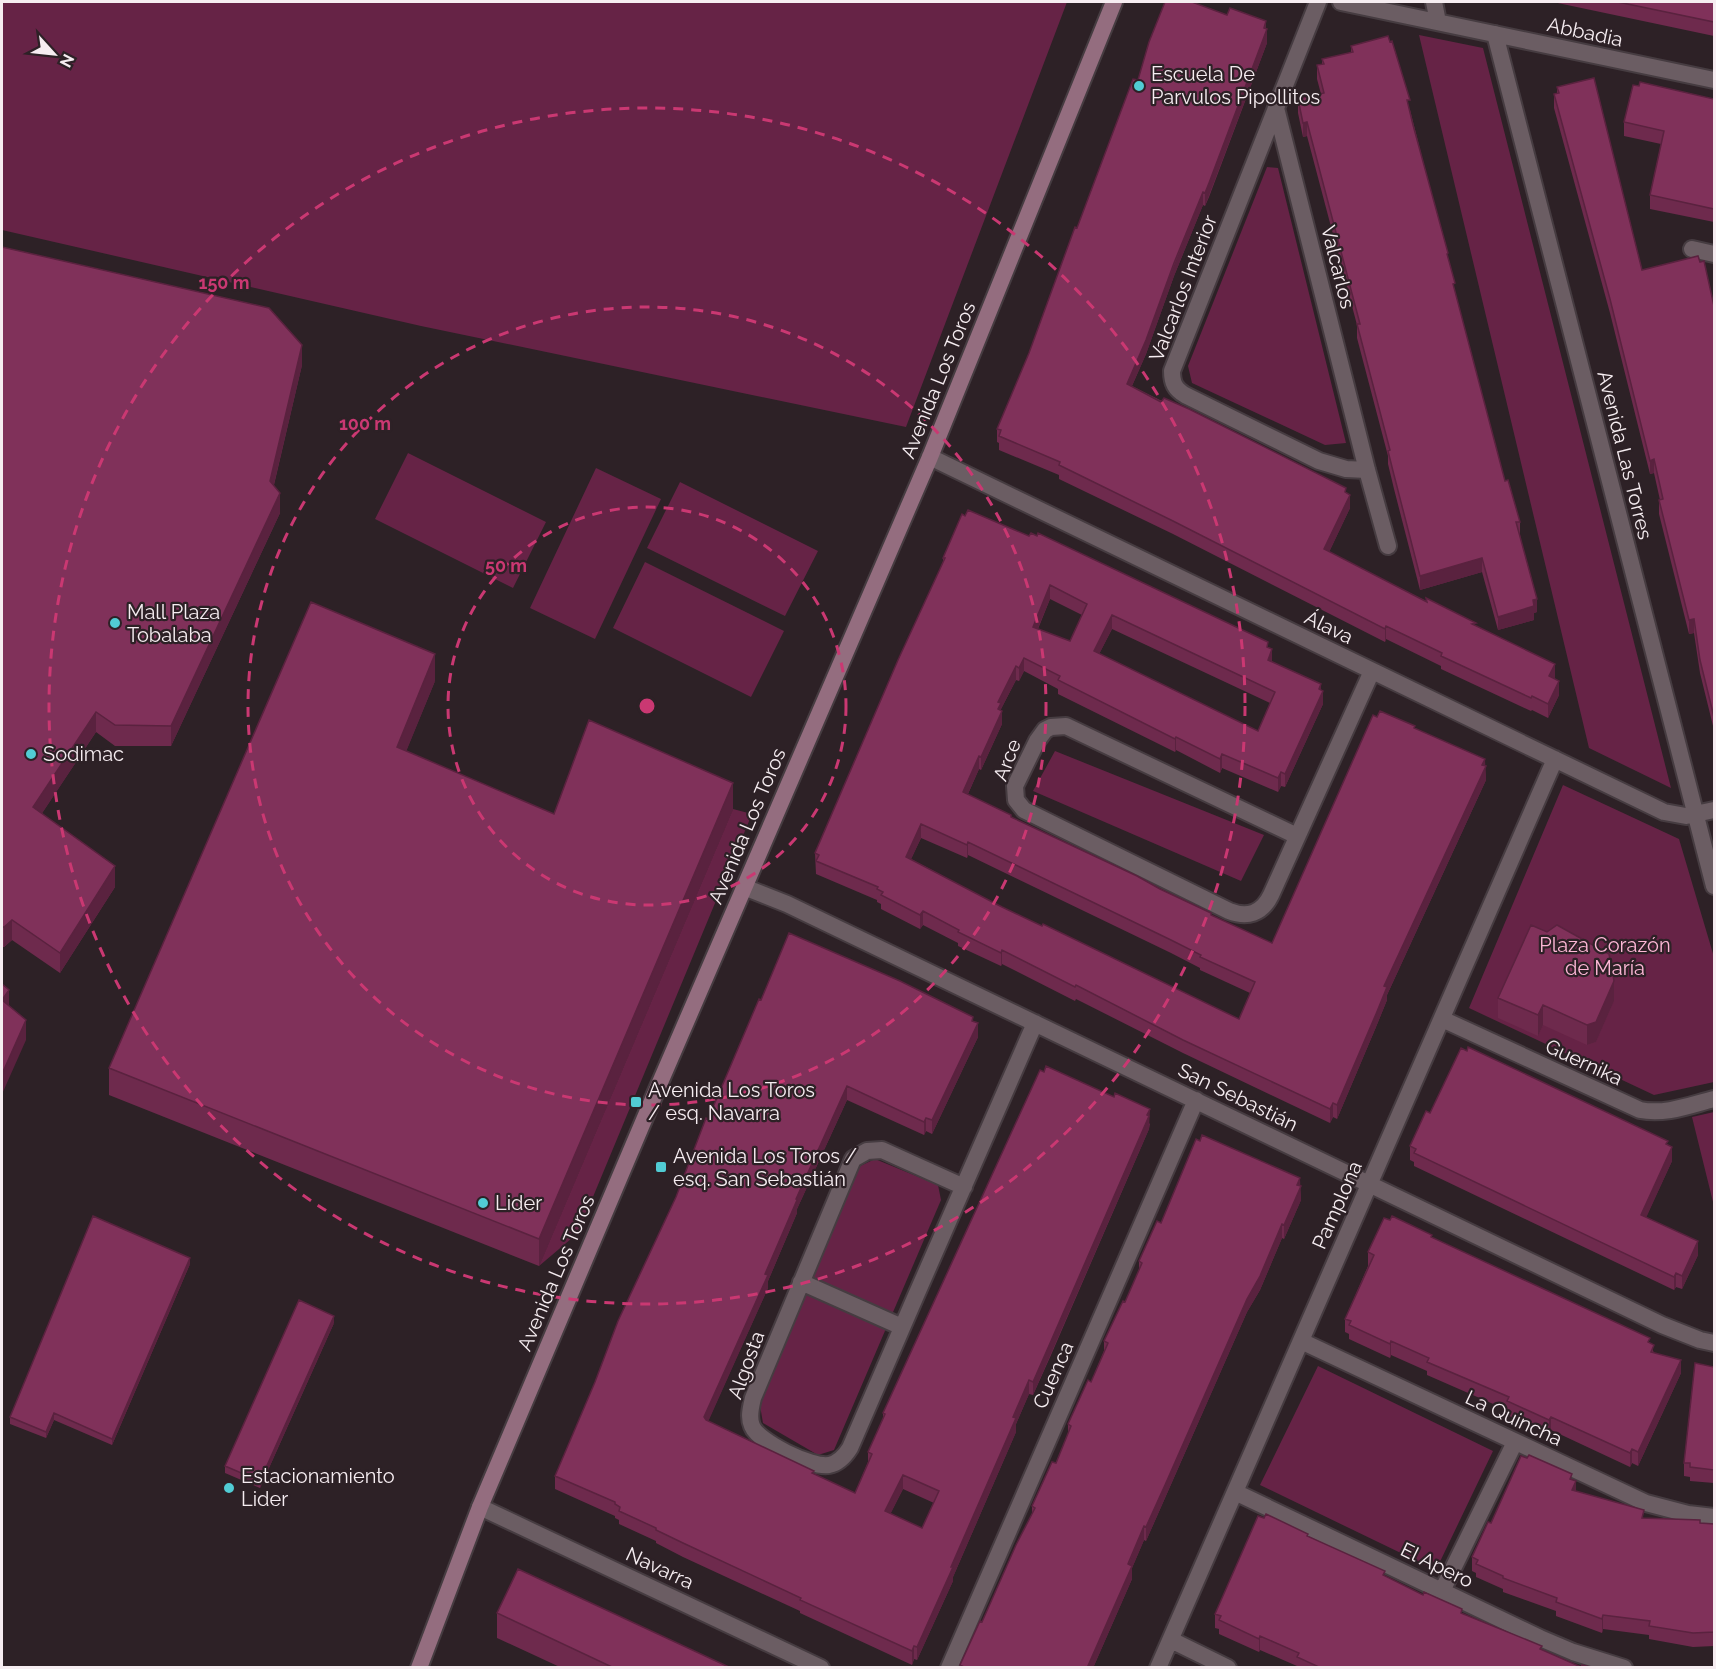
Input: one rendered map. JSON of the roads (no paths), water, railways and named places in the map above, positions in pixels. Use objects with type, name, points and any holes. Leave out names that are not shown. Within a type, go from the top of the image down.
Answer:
[{"type":"main road","name":"Avenida Los Toros","points":[[418,1668],[480,1507],[744,886],[930,457],[1113,2]]},
{"type":"street","points":[[1276,108],[1318,2]]},
{"type":"street","name":"Abbadia","points":[[1341,2],[1714,80]]},
{"type":"street","points":[[1434,2],[1438,22]]},
{"type":"street","name":"Avenida Las Torres","points":[[1495,34],[1714,886]]},
{"type":"street","name":"Valcarlos","points":[[1276,108],[1388,546]]},
{"type":"street","name":"Valcarlos Interior","points":[[1276,108],[1172,370],[1173,382],[1175,388],[1185,395],[1319,461],[1346,469],[1367,470]]},
{"type":"street","points":[[1692,249],[1714,254]]},
{"type":"street","name":"Álava","points":[[930,457],[1664,812],[1679,816],[1696,815],[1714,810]]},
{"type":"street","name":"Arce","points":[[1297,836],[1066,726],[1051,727],[1040,735],[1016,786],[1016,800],[1024,810],[1237,914],[1254,914],[1267,903],[1371,671]]},
{"type":"street","name":"Pamplona","points":[[1158,1668],[1555,759]]},
{"type":"street","name":"San Sebastián","points":[[744,886],[774,898],[1662,1325],[1700,1340],[1714,1342]]},
{"type":"street","name":"Guernika","points":[[1442,1019],[1640,1110],[1661,1112],[1714,1099]]},
{"type":"street","name":"Algosta","points":[[964,1187],[882,1150],[874,1149],[859,1154],[849,1166],[753,1398],[751,1424],[761,1438],[811,1462],[826,1466],[846,1455],[964,1187],[1035,1023]]},
{"type":"street","name":"Cuenca","points":[[949,1668],[1196,1100]]},
{"type":"street","points":[[801,1282],[902,1327]]},
{"type":"street","name":"La Quincha","points":[[1301,1341],[1646,1503],[1688,1514],[1714,1517]]},
{"type":"street","points":[[1442,1591],[1515,1442]]},
{"type":"street","name":"El Apero","points":[[1235,1492],[1540,1638],[1624,1668]]},
{"type":"street","name":"Navarra","points":[[480,1507],[821,1668]]},
{"type":"street","points":[[1171,1640],[1228,1668]]},
{"type":"place","name":"Escuela De Parvulos Pipollitos","points":[[1139,86]]},
{"type":"place","name":"Mall Plaza Tobalaba","points":[[115,623]]},
{"type":"place","name":"Sodimac","points":[[31,754]]},
{"type":"place","name":"Avenida Los Toros / esq. Navarra","points":[[636,1102]]},
{"type":"place","name":"Avenida Los Toros / esq. San Sebastián","points":[[661,1167]]},
{"type":"place","name":"Lider","points":[[483,1203]]},
{"type":"place","name":"Estacionamiento Lider","points":[[229,1488]]},
{"type":"park label","name":"Plaza Corazón de María","points":[[1605,956]]}]
